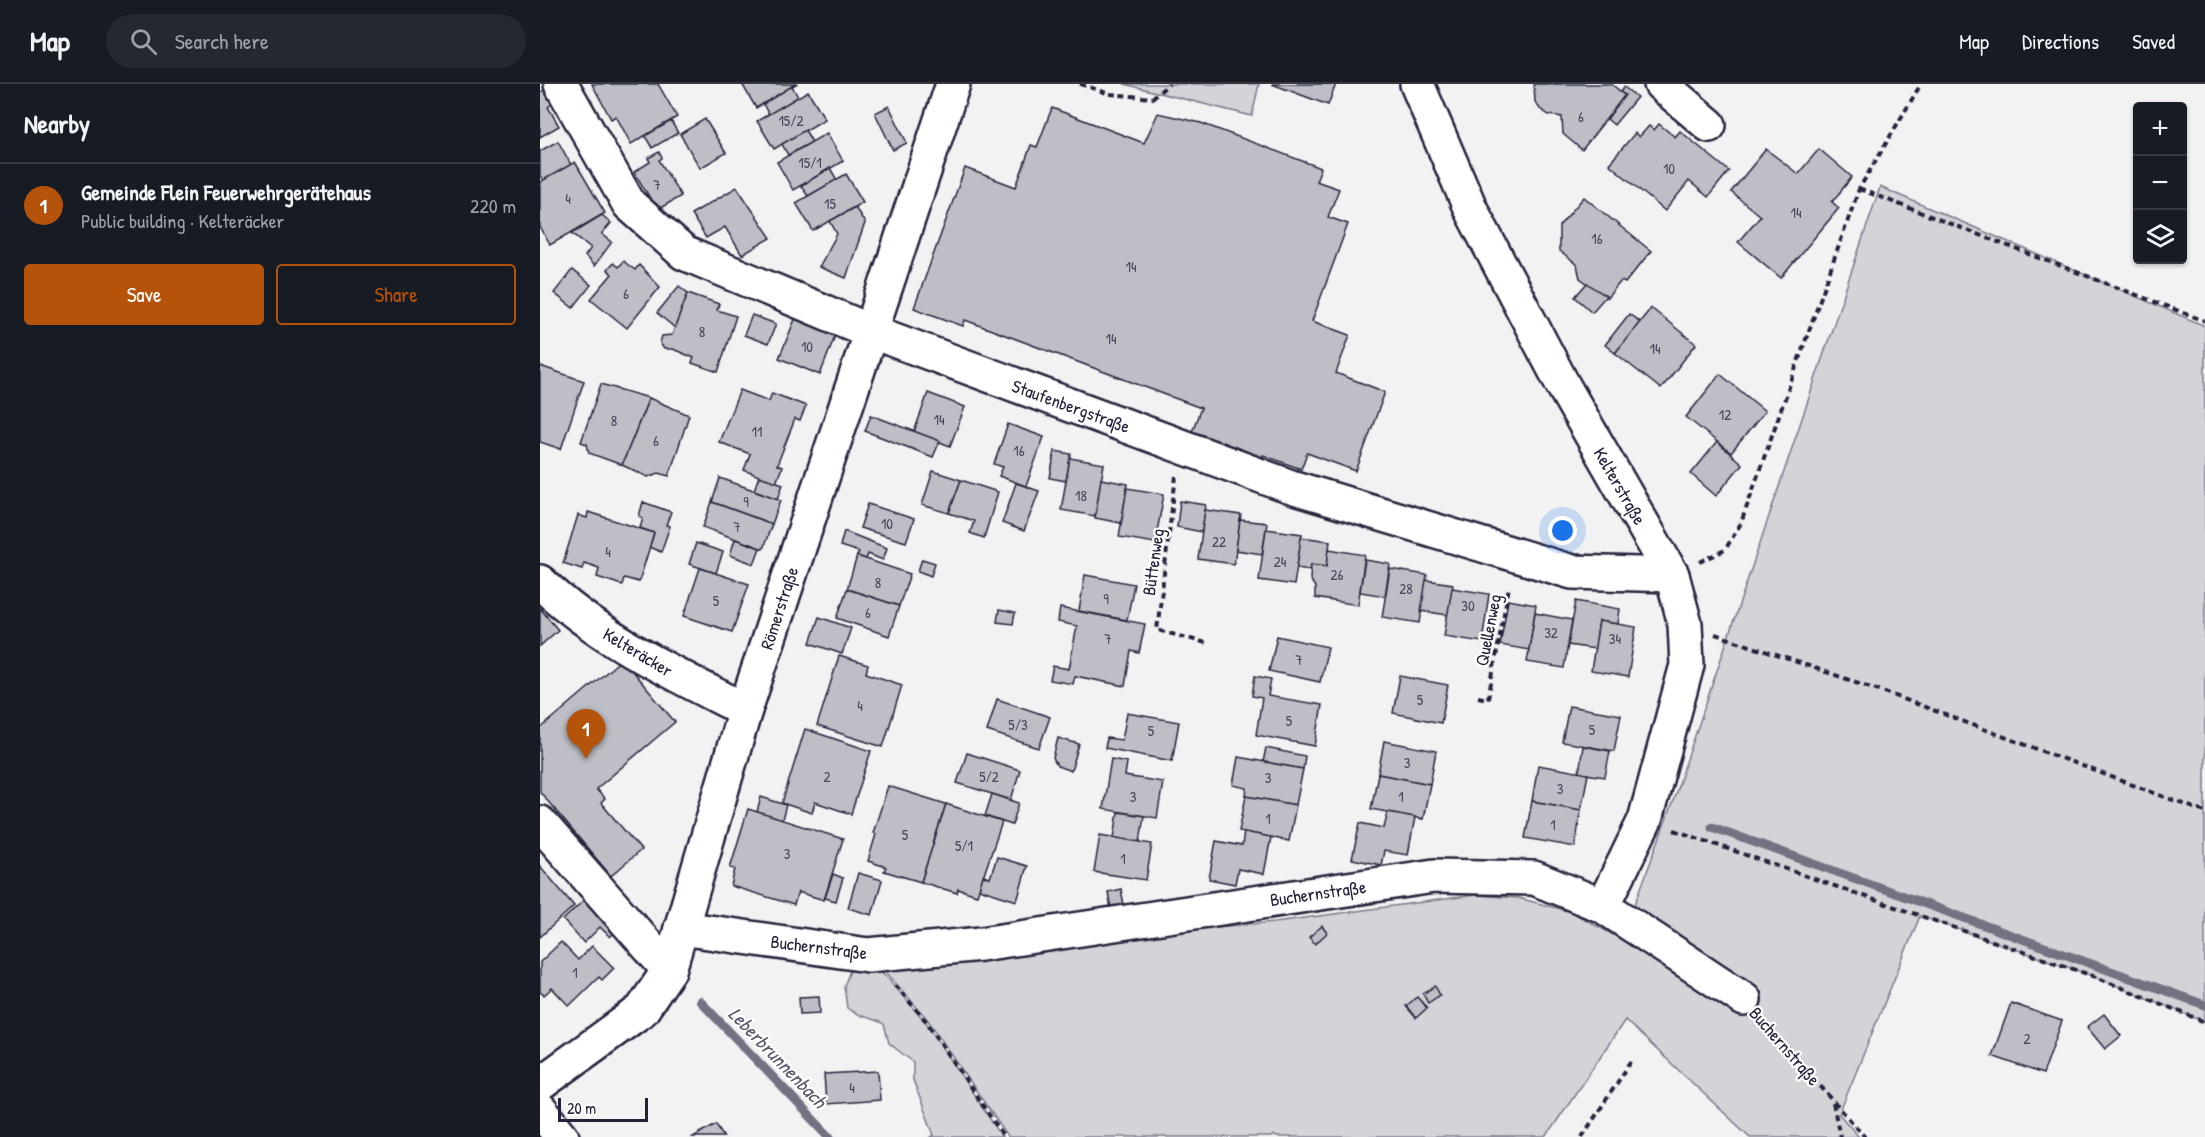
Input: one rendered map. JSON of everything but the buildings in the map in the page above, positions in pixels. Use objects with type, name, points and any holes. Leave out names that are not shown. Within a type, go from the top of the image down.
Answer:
[{"type":"street","name":"Staufenbergstraße","points":[[561,84],[629,204],[684,253],[870,331],[1291,487],[1572,572],[1672,575]]},
{"type":"street","name":"Römerstraße","points":[[540,1084],[642,1010],[669,970],[745,710],[953,84]]},
{"type":"street","name":"Kelterstraße","points":[[1417,84],[1471,210],[1564,387],[1672,575],[1685,624],[1687,665],[1645,820],[1603,906]]},
{"type":"street","points":[[1661,84],[1709,125]]},
{"type":"street","name":"Kelteräcker","points":[[540,582],[564,605],[638,656],[745,710]]},
{"type":"street","points":[[540,823],[669,970]]},
{"type":"street","name":"Buchernstraße","points":[[681,928],[868,955],[981,944],[1434,876],[1534,878],[1603,906],[1744,999]]},
{"type":"street","points":[[540,1110],[562,1137]]},
{"type":"path","points":[[1080,84],[1110,94],[1152,98],[1169,84]]},
{"type":"path","points":[[1672,575],[1725,550],[1741,523],[1859,189],[1921,84]]},
{"type":"path","points":[[1859,189],[2205,321]]},
{"type":"path","name":"Büttenweg","points":[[1178,445],[1171,528],[1157,630],[1206,643]]},
{"type":"path","name":"Quellenweg","points":[[1478,696],[1488,699],[1515,555]]},
{"type":"path","points":[[1685,624],[1882,691],[2205,812]]},
{"type":"path","points":[[1645,820],[2093,976],[2205,1022]]},
{"type":"path","points":[[868,955],[927,1021],[1004,1137]]},
{"type":"path","name":"Buchernstraße","points":[[1744,999],[1865,1137]]},
{"type":"path","points":[[1582,1137],[1632,1060]]},
{"type":"path","points":[[1832,1100],[1840,1137]]},
{"type":"shaded area","points":[[1124,84],[1259,84],[1252,116]]},
{"type":"shaded area","points":[[1880,187],[2205,326],[2205,1022],[2093,976],[1920,916],[1839,1114],[1859,1137],[1750,1137],[1625,1020],[1546,1137],[1276,1137],[1274,1135],[1272,1137],[1008,1137],[928,1020],[872,956],[1275,922],[1475,895],[1518,898],[1572,912],[1622,940],[1674,798]]},
{"type":"shaded area","points":[[868,956],[926,1022],[1002,1137],[931,1137],[934,1135],[913,1080],[913,1062],[889,1043],[884,1024],[847,1008],[844,986],[853,963]]},
{"type":"waterway","points":[[1712,827],[2205,1005]]},
{"type":"waterway","name":"Leberbrunnenbach","points":[[700,1001],[830,1137]]},
{"type":"place","name":"Gemeinde Flein Feuerwehrgerätehaus","points":[[586,759]]}]
